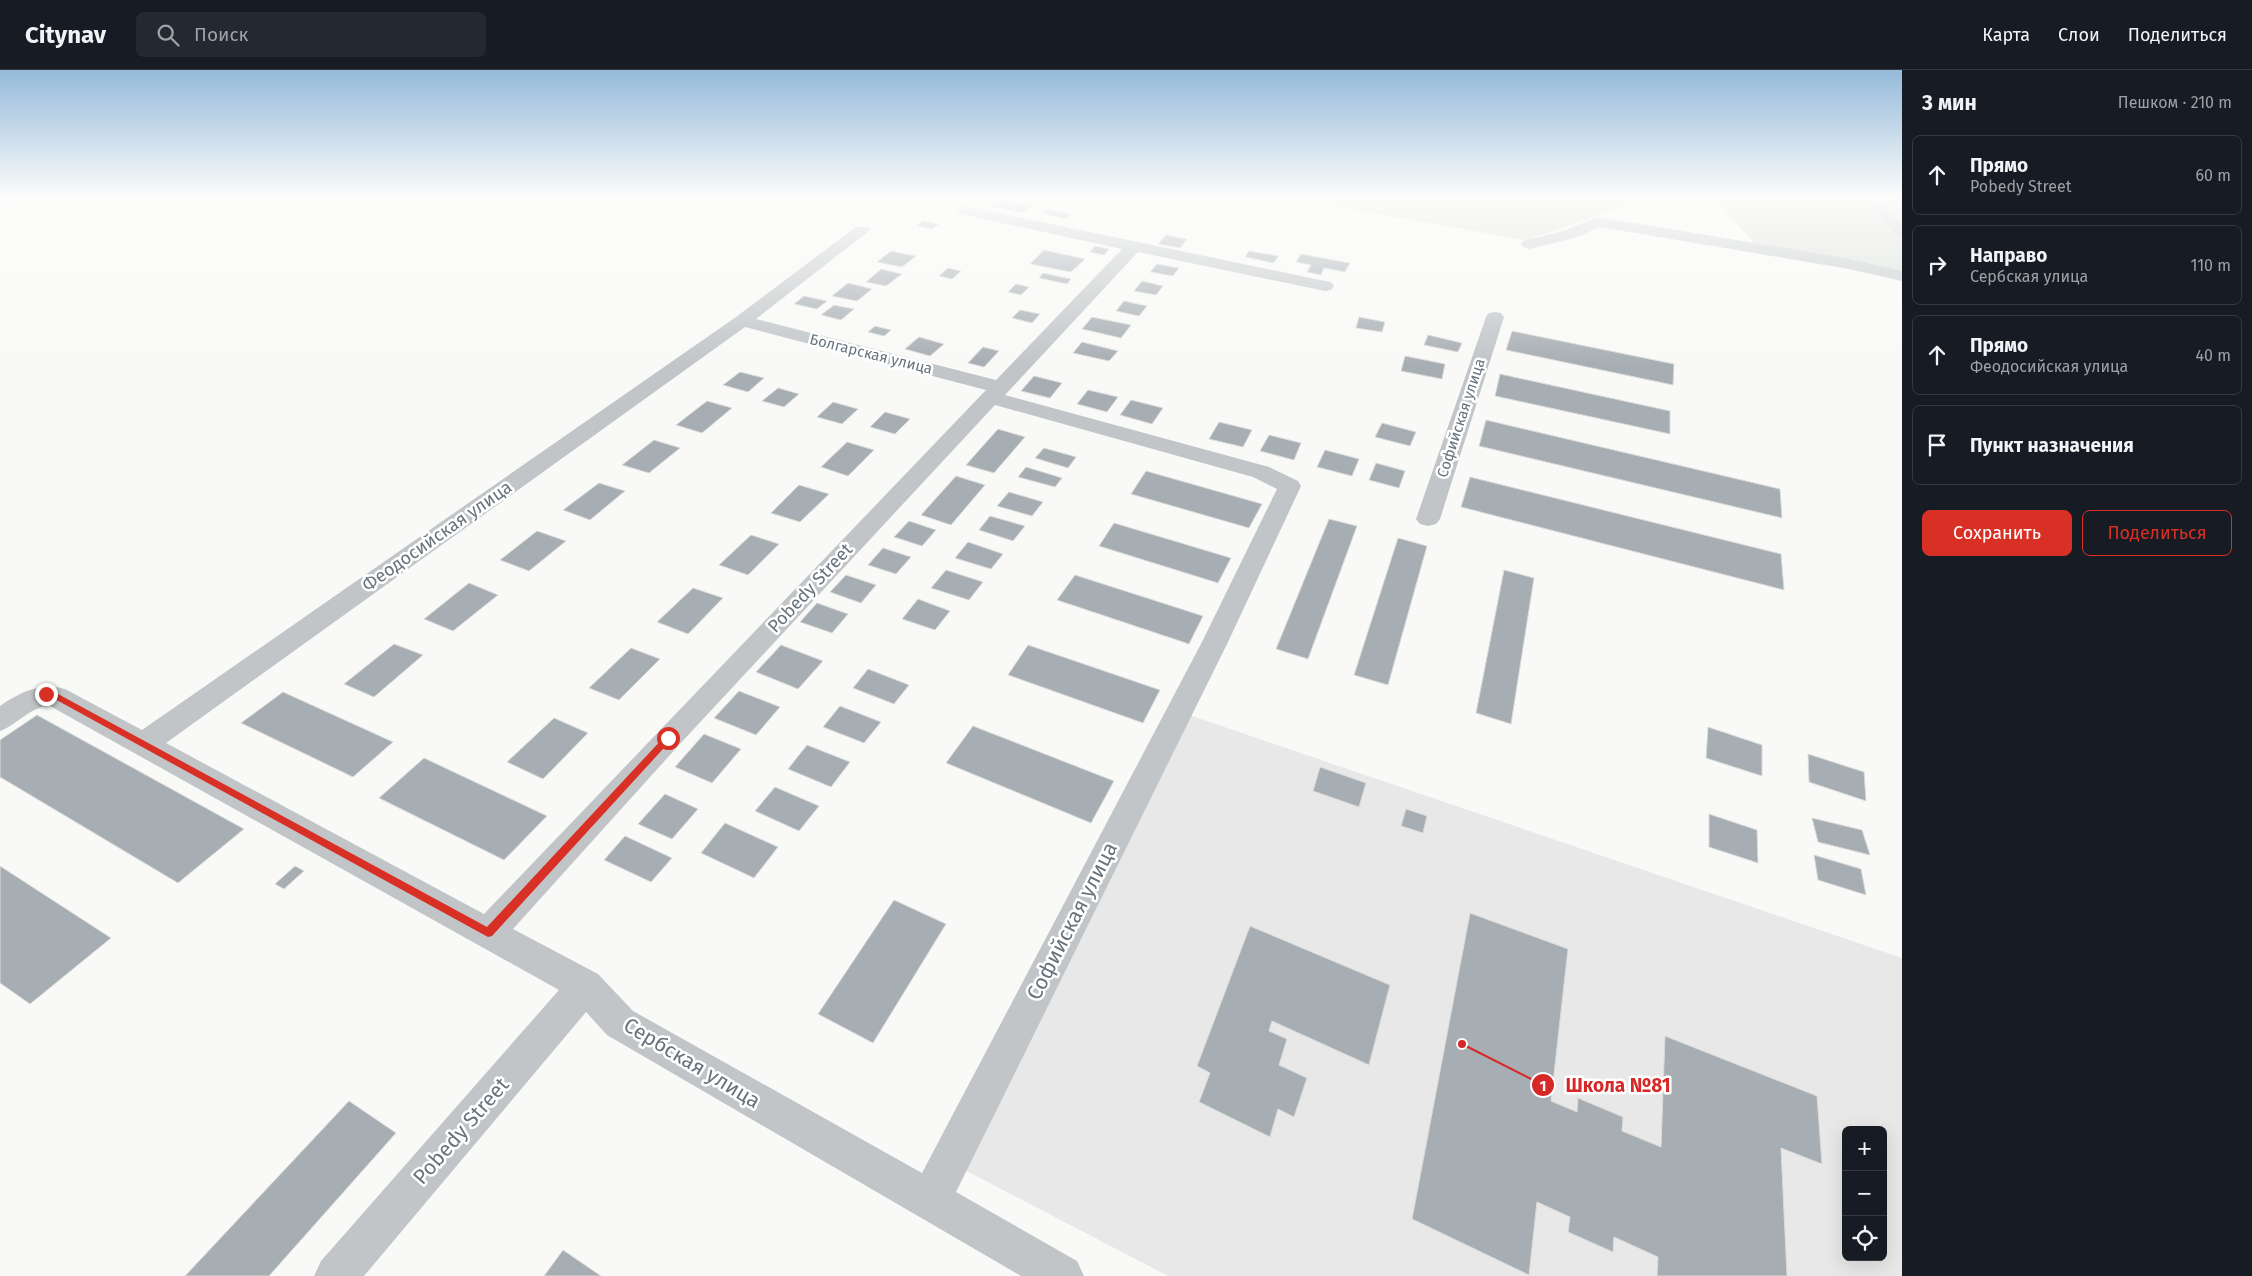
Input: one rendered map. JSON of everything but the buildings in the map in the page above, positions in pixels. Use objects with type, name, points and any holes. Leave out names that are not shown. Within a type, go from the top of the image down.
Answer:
[{"type":"street","name":"Феодосийская улица","points":[[143,744],[742,321],[831,253]]},
{"type":"street","name":"Pobedy Street","points":[[488,933],[1127,253]]},
{"type":"street","points":[[1169,253],[1324,286]]},
{"type":"street","points":[[1786,253],[1845,263],[1902,276]]},
{"type":"street","name":"Софийская улица","points":[[1428,519],[1494,317]]},
{"type":"street","name":"Болгарская улица","points":[[742,321],[995,392],[1261,472],[1290,486],[1216,642]]},
{"type":"street","name":"Софийская улица","points":[[930,1200],[1216,642]]},
{"type":"street","points":[[0,720],[32,699],[46,694],[55,696],[143,744]]},
{"type":"street","name":"Сербская улица","points":[[143,744],[585,986],[620,1023],[1062,1276]]},
{"type":"street","name":"Pobedy Street","points":[[336,1276],[585,986]]},
{"type":"shaded area","points":[[1763,253],[1902,253],[1902,278]]},
{"type":"shaded area","points":[[1189,715],[1902,958],[1902,1276],[1168,1276],[959,1167]]},
{"type":"place","name":"Школа №81","points":[[1462,1044]]},
{"type":"route","points":[[46,694],[55,696],[488,933],[668,738]]}]
